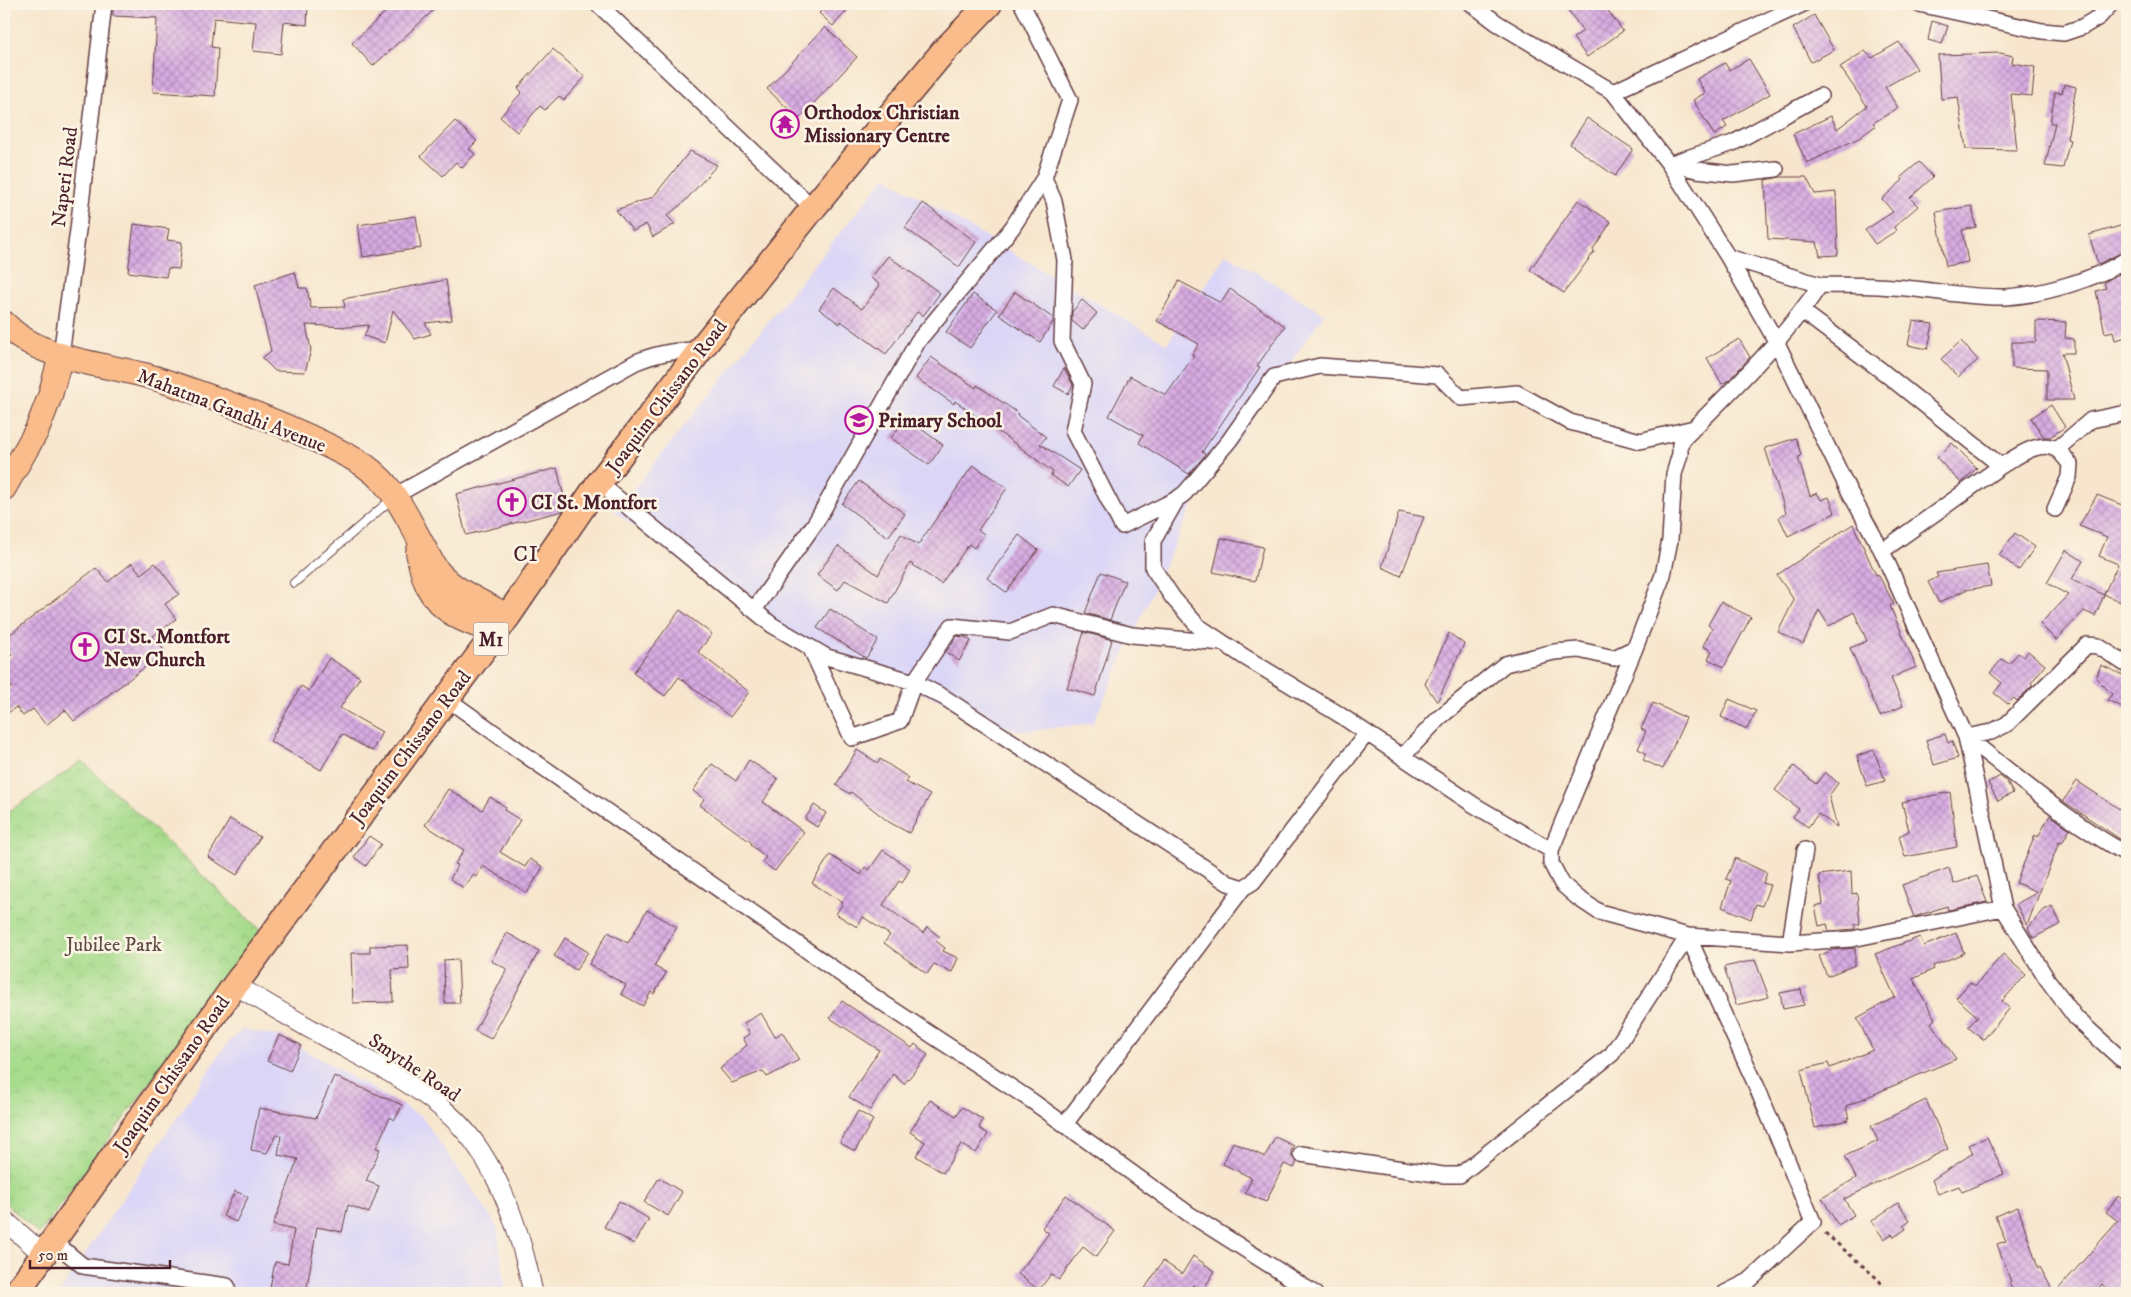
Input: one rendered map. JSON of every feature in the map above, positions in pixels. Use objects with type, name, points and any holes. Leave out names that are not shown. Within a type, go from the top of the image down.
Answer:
[{"type":"highway","name":"Joaquim Chissano Road","points":[[16,1293],[235,985],[502,624],[599,483],[700,350],[813,208],[943,52],[989,4]]},
{"type":"main road","name":"Mahatma Gandhi Avenue","points":[[4,322],[27,340],[60,355],[148,376],[179,386],[316,439],[357,460],[382,478],[396,495],[410,521],[426,583],[443,608],[464,622],[502,624]]},
{"type":"main road","points":[[4,488],[37,430],[50,396],[60,355]]},
{"type":"street","name":"Naperi Road","points":[[60,355],[78,230],[104,4]]},
{"type":"street","points":[[598,4],[813,208]]},
{"type":"street","points":[[754,610],[816,522],[918,341],[1012,228],[1044,178],[1070,100],[1022,4]]},
{"type":"street","points":[[1472,4],[1498,23],[1613,92],[1669,164],[1728,257],[1776,341],[1848,489],[1882,551],[1966,737],[2004,908],[2047,979],[2076,1018],[2120,1058],[2127,1062]]},
{"type":"street","points":[[1613,92],[1803,4]]},
{"type":"street","points":[[1920,4],[2042,31],[2064,33],[2090,22],[2111,4]]},
{"type":"street","points":[[1669,164],[1733,143],[1820,96]]},
{"type":"street","points":[[1669,164],[1697,170],[1733,174],[1776,169]]},
{"type":"street","points":[[1044,178],[1054,201],[1065,260],[1062,342],[1083,384],[1073,431],[1122,526],[1177,499]]},
{"type":"street","points":[[1728,257],[1820,285],[1891,287],[2005,296],[2030,294],[2090,278],[2110,270],[2127,259]]},
{"type":"street","points":[[1820,285],[1802,311],[1736,387],[1680,444],[1680,454],[1674,474],[1670,540],[1663,575],[1635,648],[1551,850],[1551,863],[1562,884],[1599,912],[1688,936],[1790,943],[1852,939],[2004,908]]},
{"type":"street","points":[[1802,311],[2001,466]]},
{"type":"street","points":[[396,495],[636,362],[656,354],[674,350],[700,350]]},
{"type":"street","points":[[1551,850],[1474,805],[1367,732],[1198,626],[1173,598],[1153,568],[1153,541],[1177,499],[1229,441],[1274,377],[1320,366],[1438,375],[1461,398],[1517,393],[1570,422],[1640,441],[1694,428]]},
{"type":"street","points":[[2057,449],[2091,420],[2127,413]]},
{"type":"street","points":[[1882,551],[2001,466],[2033,449],[2047,445],[2057,449],[2070,464],[2069,477],[2055,510]]},
{"type":"street","points":[[599,483],[772,625],[827,657],[914,682],[945,698],[1228,883],[1243,888]]},
{"type":"street","points":[[811,649],[852,738],[900,721],[914,682],[952,626],[1010,632],[1053,615],[1132,635],[1224,644]]},
{"type":"street","points":[[1966,737],[1991,732],[2007,724],[2087,645],[2098,646],[2127,664]]},
{"type":"street","points":[[1402,756],[1439,718],[1504,664],[1562,651],[1579,650],[1614,658],[1635,648]]},
{"type":"street","points":[[446,698],[880,1001],[1065,1124],[1189,1214],[1314,1293]]},
{"type":"street","points":[[1065,1124],[1243,888],[1253,882],[1367,732]]},
{"type":"street","points":[[1966,737],[2058,808],[2112,846],[2127,854]]},
{"type":"street","points":[[1790,943],[1805,850]]},
{"type":"street","points":[[1301,1154],[1443,1175],[1460,1175],[1612,1054],[1688,936]]},
{"type":"street","points":[[1688,936],[1756,1085],[1813,1222],[1749,1281],[1725,1293]]},
{"type":"street","name":"Smythe Road","points":[[235,985],[375,1064],[420,1092],[448,1114],[478,1148],[503,1193],[525,1255],[533,1293]]},
{"type":"street","points":[[4,1220],[48,1248],[83,1266],[227,1286]]},
{"type":"lane","points":[[294,583],[396,495]]},
{"type":"path","points":[[1813,1222],[1880,1280],[1886,1290],[1885,1293]]},
{"type":"shaded area","points":[[885,177],[1167,344],[1226,254],[1324,314],[1191,508],[1093,723],[1019,732],[784,637],[615,512]]},
{"type":"shaded area","points":[[243,1029],[283,1038],[422,1117],[497,1226],[506,1293],[59,1293],[226,1045]]},
{"type":"green space","name":"Jubilee Park","points":[[82,761],[261,931],[39,1234],[4,1202],[4,815]]},
{"type":"building","points":[[113,4],[308,4],[307,25],[284,22],[281,54],[253,51],[256,22],[214,18],[211,47],[218,48],[215,96],[153,92],[157,18],[113,16]]},
{"type":"building","points":[[394,4],[440,4],[373,66],[352,43]]},
{"type":"building","points":[[828,4],[853,4],[833,26],[819,13]]},
{"type":"building","points":[[1564,4],[1603,4],[1623,31],[1587,57],[1573,38],[1583,31]]},
{"type":"building","points":[[1814,15],[1834,50],[1811,62],[1793,28]]},
{"type":"building","points":[[1932,21],[1948,26],[1942,44],[1928,40]]},
{"type":"building","points":[[825,27],[857,57],[799,119],[767,89]]},
{"type":"building","points":[[1899,42],[1917,69],[1885,87],[1898,108],[1873,123],[1875,126],[1859,138],[1807,163],[1793,134],[1831,116],[1837,129],[1867,106],[1840,67],[1865,51],[1872,58]]},
{"type":"building","points":[[553,49],[585,77],[564,100],[559,96],[545,110],[540,106],[517,132],[500,117],[522,92],[518,88]]},
{"type":"building","points":[[2000,53],[2013,56],[2012,63],[2035,67],[2032,96],[2011,94],[2017,150],[1966,149],[1958,97],[1941,99],[1938,55]]},
{"type":"building","points":[[1749,59],[1770,94],[1723,121],[1727,127],[1714,135],[1693,100],[1705,93],[1697,79],[1725,63],[1729,70]]},
{"type":"building","points":[[2064,84],[2076,87],[2067,139],[2070,140],[2063,168],[2045,166],[2055,123],[2050,123],[2055,92],[2062,93]]},
{"type":"building","points":[[1587,118],[1633,149],[1615,176],[1570,144]]},
{"type":"building","points":[[455,121],[477,141],[469,149],[475,154],[462,168],[456,162],[443,176],[421,156]]},
{"type":"building","points":[[690,151],[717,165],[684,202],[667,216],[675,224],[653,237],[646,224],[633,231],[616,210],[653,197]]},
{"type":"building","points":[[1919,162],[1933,177],[1910,198],[1918,206],[1894,227],[1896,231],[1875,244],[1865,230],[1893,212],[1882,199],[1903,180],[1901,177]]},
{"type":"building","points":[[1780,177],[1806,177],[1815,194],[1836,192],[1838,255],[1820,256],[1817,242],[1768,239],[1765,180]]},
{"type":"building","points":[[1578,200],[1611,222],[1593,249],[1594,252],[1564,293],[1530,270]]},
{"type":"building","points":[[923,203],[976,242],[959,267],[905,228]]},
{"type":"building","points":[[1972,206],[1976,227],[1962,230],[1968,262],[1946,266],[1936,212]]},
{"type":"building","points":[[416,216],[421,248],[363,257],[358,225]]},
{"type":"building","points":[[134,224],[169,229],[167,240],[182,242],[179,269],[168,268],[166,277],[128,272]]},
{"type":"building","points":[[2127,224],[2127,250],[2098,264],[2089,235]]},
{"type":"building","points":[[888,256],[940,293],[923,316],[917,312],[886,354],[841,321],[840,324],[819,309],[834,288],[862,309],[880,285],[871,278]]},
{"type":"building","points":[[2127,270],[2127,337],[2115,340],[2113,331],[2105,333],[2096,291],[2106,288],[2104,282]]},
{"type":"building","points":[[295,272],[299,288],[307,288],[311,308],[345,307],[343,299],[446,280],[452,320],[425,323],[431,334],[415,339],[393,310],[385,343],[364,336],[369,325],[348,327],[306,325],[311,350],[305,372],[275,371],[262,358],[271,351],[255,285]]},
{"type":"building","points":[[1179,281],[1221,303],[1230,289],[1285,326],[1257,366],[1260,367],[1202,452],[1205,454],[1204,456],[1189,474],[1139,443],[1143,435],[1109,416],[1130,376],[1166,395],[1194,356],[1192,355],[1199,344],[1157,321]]},
{"type":"building","points":[[1015,292],[1053,318],[1053,322],[1040,342],[999,315]]},
{"type":"building","points":[[973,294],[997,310],[970,348],[946,332]]},
{"type":"building","points":[[1082,300],[1097,313],[1083,330],[1072,321],[1072,312]]},
{"type":"building","points":[[1913,321],[1933,324],[1928,349],[1908,345]]},
{"type":"building","points":[[2036,321],[2066,322],[2065,338],[2074,339],[2074,353],[2062,353],[2074,400],[2047,400],[2047,369],[2012,368],[2012,342],[2036,342]]},
{"type":"building","points":[[1739,339],[1750,357],[1729,380],[1722,384],[1707,358]]},
{"type":"building","points":[[1961,341],[1978,360],[1958,377],[1941,359]]},
{"type":"building","points":[[931,357],[976,388],[977,385],[1018,413],[1017,415],[1046,437],[1040,444],[1080,470],[1068,487],[1051,475],[1053,472],[1010,440],[955,401],[954,404],[916,378]]},
{"type":"building","points":[[1064,368],[1073,385],[1068,394],[1054,386]]},
{"type":"building","points":[[2051,405],[2065,427],[2050,437],[2044,437],[2031,418]]},
{"type":"building","points":[[906,418],[943,445],[929,465],[891,438]]},
{"type":"building","points":[[1796,438],[1801,455],[1798,458],[1810,496],[1817,493],[1821,500],[1829,497],[1835,513],[1788,536],[1779,517],[1786,513],[1765,448]]},
{"type":"building","points":[[1952,443],[1977,468],[1961,483],[1937,458]]},
{"type":"building","points":[[973,465],[1007,488],[978,530],[984,534],[974,548],[969,544],[941,584],[910,563],[888,603],[845,580],[838,590],[817,575],[838,546],[878,575],[901,534],[918,545]]},
{"type":"building","name":"CI St. Montfort","points":[[557,468],[566,505],[563,511],[466,535],[456,494]]},
{"type":"building","points":[[859,481],[905,514],[888,537],[842,504]]},
{"type":"building","points":[[2097,495],[2127,507],[2127,605],[2104,594],[2118,564],[2099,556],[2107,537],[2079,526]]},
{"type":"building","points":[[1399,512],[1424,517],[1401,576],[1382,567]]},
{"type":"building","points":[[1853,524],[1876,575],[1878,574],[1894,604],[1890,606],[1916,667],[1891,678],[1903,706],[1880,716],[1850,648],[1867,641],[1854,612],[1829,626],[1819,610],[1803,644],[1778,632],[1794,600],[1777,575]]},
{"type":"building","points":[[2015,533],[2035,547],[2019,570],[1999,555]]},
{"type":"building","points":[[1019,535],[1038,550],[1006,592],[987,578]]},
{"type":"building","points":[[1221,538],[1263,547],[1255,581],[1213,572]]},
{"type":"building","points":[[2066,550],[2083,561],[2072,579],[2104,595],[2095,616],[2084,611],[2056,640],[2040,624],[2068,595],[2047,583]]},
{"type":"building","name":"CI St. Montfort New Church","points":[[132,563],[141,574],[155,563],[179,594],[165,604],[176,619],[153,636],[165,652],[74,721],[65,710],[46,725],[33,709],[23,716],[16,707],[4,716],[4,693],[12,687],[4,677],[4,662],[12,655],[4,644],[4,639],[96,568],[108,582]]},
{"type":"building","points":[[1987,565],[1991,586],[1965,590],[1939,603],[1928,582],[1938,577],[1936,573]]},
{"type":"building","points":[[1101,572],[1125,581],[1110,620],[1085,613]]},
{"type":"building","points":[[1721,602],[1751,617],[1724,667],[1708,659],[1712,651],[1703,646],[1712,628],[1708,625]]},
{"type":"building","points":[[830,609],[878,640],[866,658],[817,628]]},
{"type":"building","points":[[680,610],[712,634],[698,652],[749,692],[730,717],[679,677],[665,696],[633,673]]},
{"type":"building","points":[[1084,632],[1112,640],[1095,696],[1067,688]]},
{"type":"building","points":[[1449,633],[1464,644],[1437,702],[1425,684]]},
{"type":"building","points":[[957,636],[965,637],[971,641],[959,661],[946,652]]},
{"type":"building","points":[[2028,651],[2045,665],[2031,683],[2033,685],[2017,701],[2014,698],[2008,704],[1994,693],[2002,683],[1990,673],[2002,659],[2009,664],[2018,653],[2024,657]]},
{"type":"building","points":[[329,658],[360,677],[340,708],[382,732],[372,751],[342,734],[321,770],[270,741],[301,686],[309,691]]},
{"type":"building","points":[[2101,665],[2127,677],[2127,709],[2107,700],[2112,694],[2096,678]]},
{"type":"building","points":[[1729,699],[1756,711],[1747,729],[1721,717]]},
{"type":"building","points":[[1653,703],[1686,718],[1663,769],[1643,760],[1646,753],[1638,749],[1646,731],[1641,729]]},
{"type":"building","points":[[1945,734],[1948,743],[1952,741],[1958,758],[1934,765],[1926,740]]},
{"type":"building","points":[[857,750],[878,763],[880,759],[909,778],[906,782],[930,795],[909,833],[889,822],[851,792],[850,794],[836,785]]},
{"type":"building","points":[[1874,750],[1885,781],[1867,786],[1857,756]]},
{"type":"building","points":[[749,760],[778,779],[763,802],[804,832],[775,871],[762,862],[766,857],[751,845],[752,843],[700,805],[704,799],[693,791],[712,764],[736,781]]},
{"type":"building","points":[[1794,766],[1816,784],[1825,772],[1838,783],[1829,796],[1837,827],[1818,814],[1808,827],[1793,817],[1799,809],[1775,790]]},
{"type":"building","points":[[2000,776],[2007,782],[2013,793],[1998,801],[1988,783]]},
{"type":"building","points":[[2077,781],[2127,814],[2127,834],[2123,841],[2063,801]]},
{"type":"building","points":[[448,789],[482,810],[490,797],[506,807],[504,810],[520,820],[500,852],[525,867],[530,859],[543,867],[527,893],[483,866],[476,877],[473,875],[464,888],[450,879],[458,865],[455,864],[464,850],[425,825]]},
{"type":"building","points":[[1950,792],[1957,847],[1905,857],[1899,836],[1909,831],[1902,802]]},
{"type":"building","points":[[814,805],[826,813],[817,827],[805,819]]},
{"type":"building","points":[[2050,815],[2070,829],[2062,843],[2059,842],[2027,925],[2016,904],[2038,892],[2016,883],[2035,835],[2038,837]]},
{"type":"building","points":[[230,819],[260,837],[237,875],[208,857]]},
{"type":"building","points":[[369,836],[381,844],[366,866],[354,857]]},
{"type":"building","points":[[883,850],[910,869],[902,883],[899,881],[883,905],[923,933],[927,927],[940,937],[936,941],[945,948],[943,951],[958,958],[952,972],[934,964],[927,974],[884,943],[890,935],[863,917],[857,927],[836,914],[843,903],[812,883],[830,855],[861,875],[865,867],[869,870]]},
{"type":"building","points":[[1735,858],[1767,873],[1763,883],[1770,885],[1762,906],[1756,904],[1751,919],[1722,907],[1731,881],[1726,879]]},
{"type":"building","points":[[1949,868],[1954,884],[1977,876],[1987,902],[1948,910],[1947,906],[1914,917],[1902,885]]},
{"type":"building","points":[[1851,871],[1852,894],[1857,893],[1860,924],[1855,924],[1855,929],[1829,931],[1827,924],[1819,926],[1815,906],[1823,904],[1819,875]]},
{"type":"building","points":[[2052,906],[2061,924],[2033,938],[2028,928],[2044,910]]},
{"type":"building","points":[[647,910],[677,927],[654,966],[666,973],[654,994],[651,992],[643,1006],[621,994],[626,985],[589,964],[608,932],[628,943]]},
{"type":"building","points":[[507,933],[539,951],[491,1039],[475,1031],[507,969],[491,961]]},
{"type":"building","points":[[1956,933],[1964,953],[1933,966],[1934,969],[1913,979],[1935,1019],[1931,1023],[1956,1059],[1846,1106],[1849,1120],[1815,1128],[1801,1070],[1828,1063],[1830,1068],[1873,1050],[1857,1018],[1895,997],[1875,954],[1920,937],[1924,946]]},
{"type":"building","points":[[565,938],[588,952],[576,970],[554,956]]},
{"type":"building","points":[[408,945],[409,969],[392,970],[393,1002],[353,1003],[351,953],[370,953],[370,946]]},
{"type":"building","points":[[1855,948],[1855,965],[1827,976],[1819,956],[1832,950]]},
{"type":"building","points":[[2003,954],[2026,975],[2002,1001],[2010,1008],[1983,1040],[1968,1027],[1978,1017],[1956,998],[1970,982],[1975,986]]},
{"type":"building","points":[[458,959],[460,1003],[445,1003],[444,960]]},
{"type":"building","points":[[1755,960],[1769,997],[1736,1005],[1724,967]]},
{"type":"building","points":[[1801,989],[1804,1005],[1783,1009],[1780,993]]},
{"type":"building","points":[[842,1001],[912,1048],[915,1044],[928,1055],[904,1084],[893,1074],[870,1110],[849,1097],[879,1050],[830,1018]]},
{"type":"building","points":[[761,1013],[775,1037],[782,1032],[799,1060],[767,1077],[763,1071],[732,1083],[720,1069],[747,1045],[743,1038],[750,1034],[744,1023]]},
{"type":"building","points":[[279,1035],[301,1045],[290,1071],[267,1061]]},
{"type":"building","points":[[334,1076],[402,1105],[395,1120],[390,1117],[376,1148],[380,1149],[366,1181],[379,1186],[369,1213],[348,1205],[342,1232],[317,1227],[306,1293],[269,1293],[275,1262],[288,1264],[294,1230],[273,1225],[298,1159],[278,1155],[281,1136],[276,1135],[267,1153],[251,1150],[259,1108],[316,1118]]},
{"type":"building","points":[[930,1100],[956,1116],[962,1107],[983,1120],[979,1128],[988,1134],[976,1153],[961,1144],[943,1173],[916,1156],[925,1142],[910,1132]]},
{"type":"building","points":[[1926,1100],[1948,1149],[1844,1199],[1854,1215],[1838,1225],[1822,1198],[1856,1178],[1845,1156],[1878,1141],[1871,1126]]},
{"type":"building","points":[[858,1111],[873,1120],[855,1151],[840,1143]]},
{"type":"building","points":[[1275,1137],[1294,1146],[1291,1151],[1292,1157],[1297,1162],[1294,1168],[1284,1164],[1266,1202],[1245,1193],[1252,1178],[1223,1164],[1233,1142],[1265,1157]]},
{"type":"building","points":[[1987,1137],[2004,1174],[1962,1192],[1959,1186],[1938,1194],[1932,1180],[1973,1153],[1969,1145]]},
{"type":"building","points":[[659,1178],[682,1192],[668,1216],[644,1202]]},
{"type":"building","points":[[235,1191],[248,1197],[236,1222],[223,1216]]},
{"type":"building","points":[[1066,1195],[1115,1231],[1096,1257],[1083,1247],[1059,1280],[1051,1274],[1039,1290],[1018,1274],[1049,1233],[1042,1228]]},
{"type":"building","points":[[2118,1196],[2127,1203],[2127,1293],[2110,1293],[2102,1284],[2094,1293],[2055,1293],[2118,1221],[2106,1212]]},
{"type":"building","points":[[619,1201],[649,1219],[634,1244],[604,1227]]},
{"type":"building","points":[[1898,1203],[1910,1220],[1903,1225],[1906,1229],[1894,1237],[1892,1234],[1884,1239],[1871,1221]]},
{"type":"building","points":[[2018,1207],[2038,1268],[2040,1267],[2054,1293],[2014,1293],[2009,1283],[2011,1282],[1997,1244],[2006,1241],[1995,1216]]},
{"type":"building","points":[[1193,1256],[1215,1271],[1202,1291],[1193,1285],[1188,1293],[1142,1293],[1163,1261],[1182,1274]]},
{"type":"place","name":"Orthodox Christian Missionary Centre","points":[[785,124]]},
{"type":"place","name":"Primary School","points":[[859,420]]},
{"type":"place","name":"CI St. Montfort","points":[[512,502]]},
{"type":"place","name":"CI St. Montfort New Church","points":[[85,647]]},
{"type":"district","name":"CI","points":[[526,553]]}]
